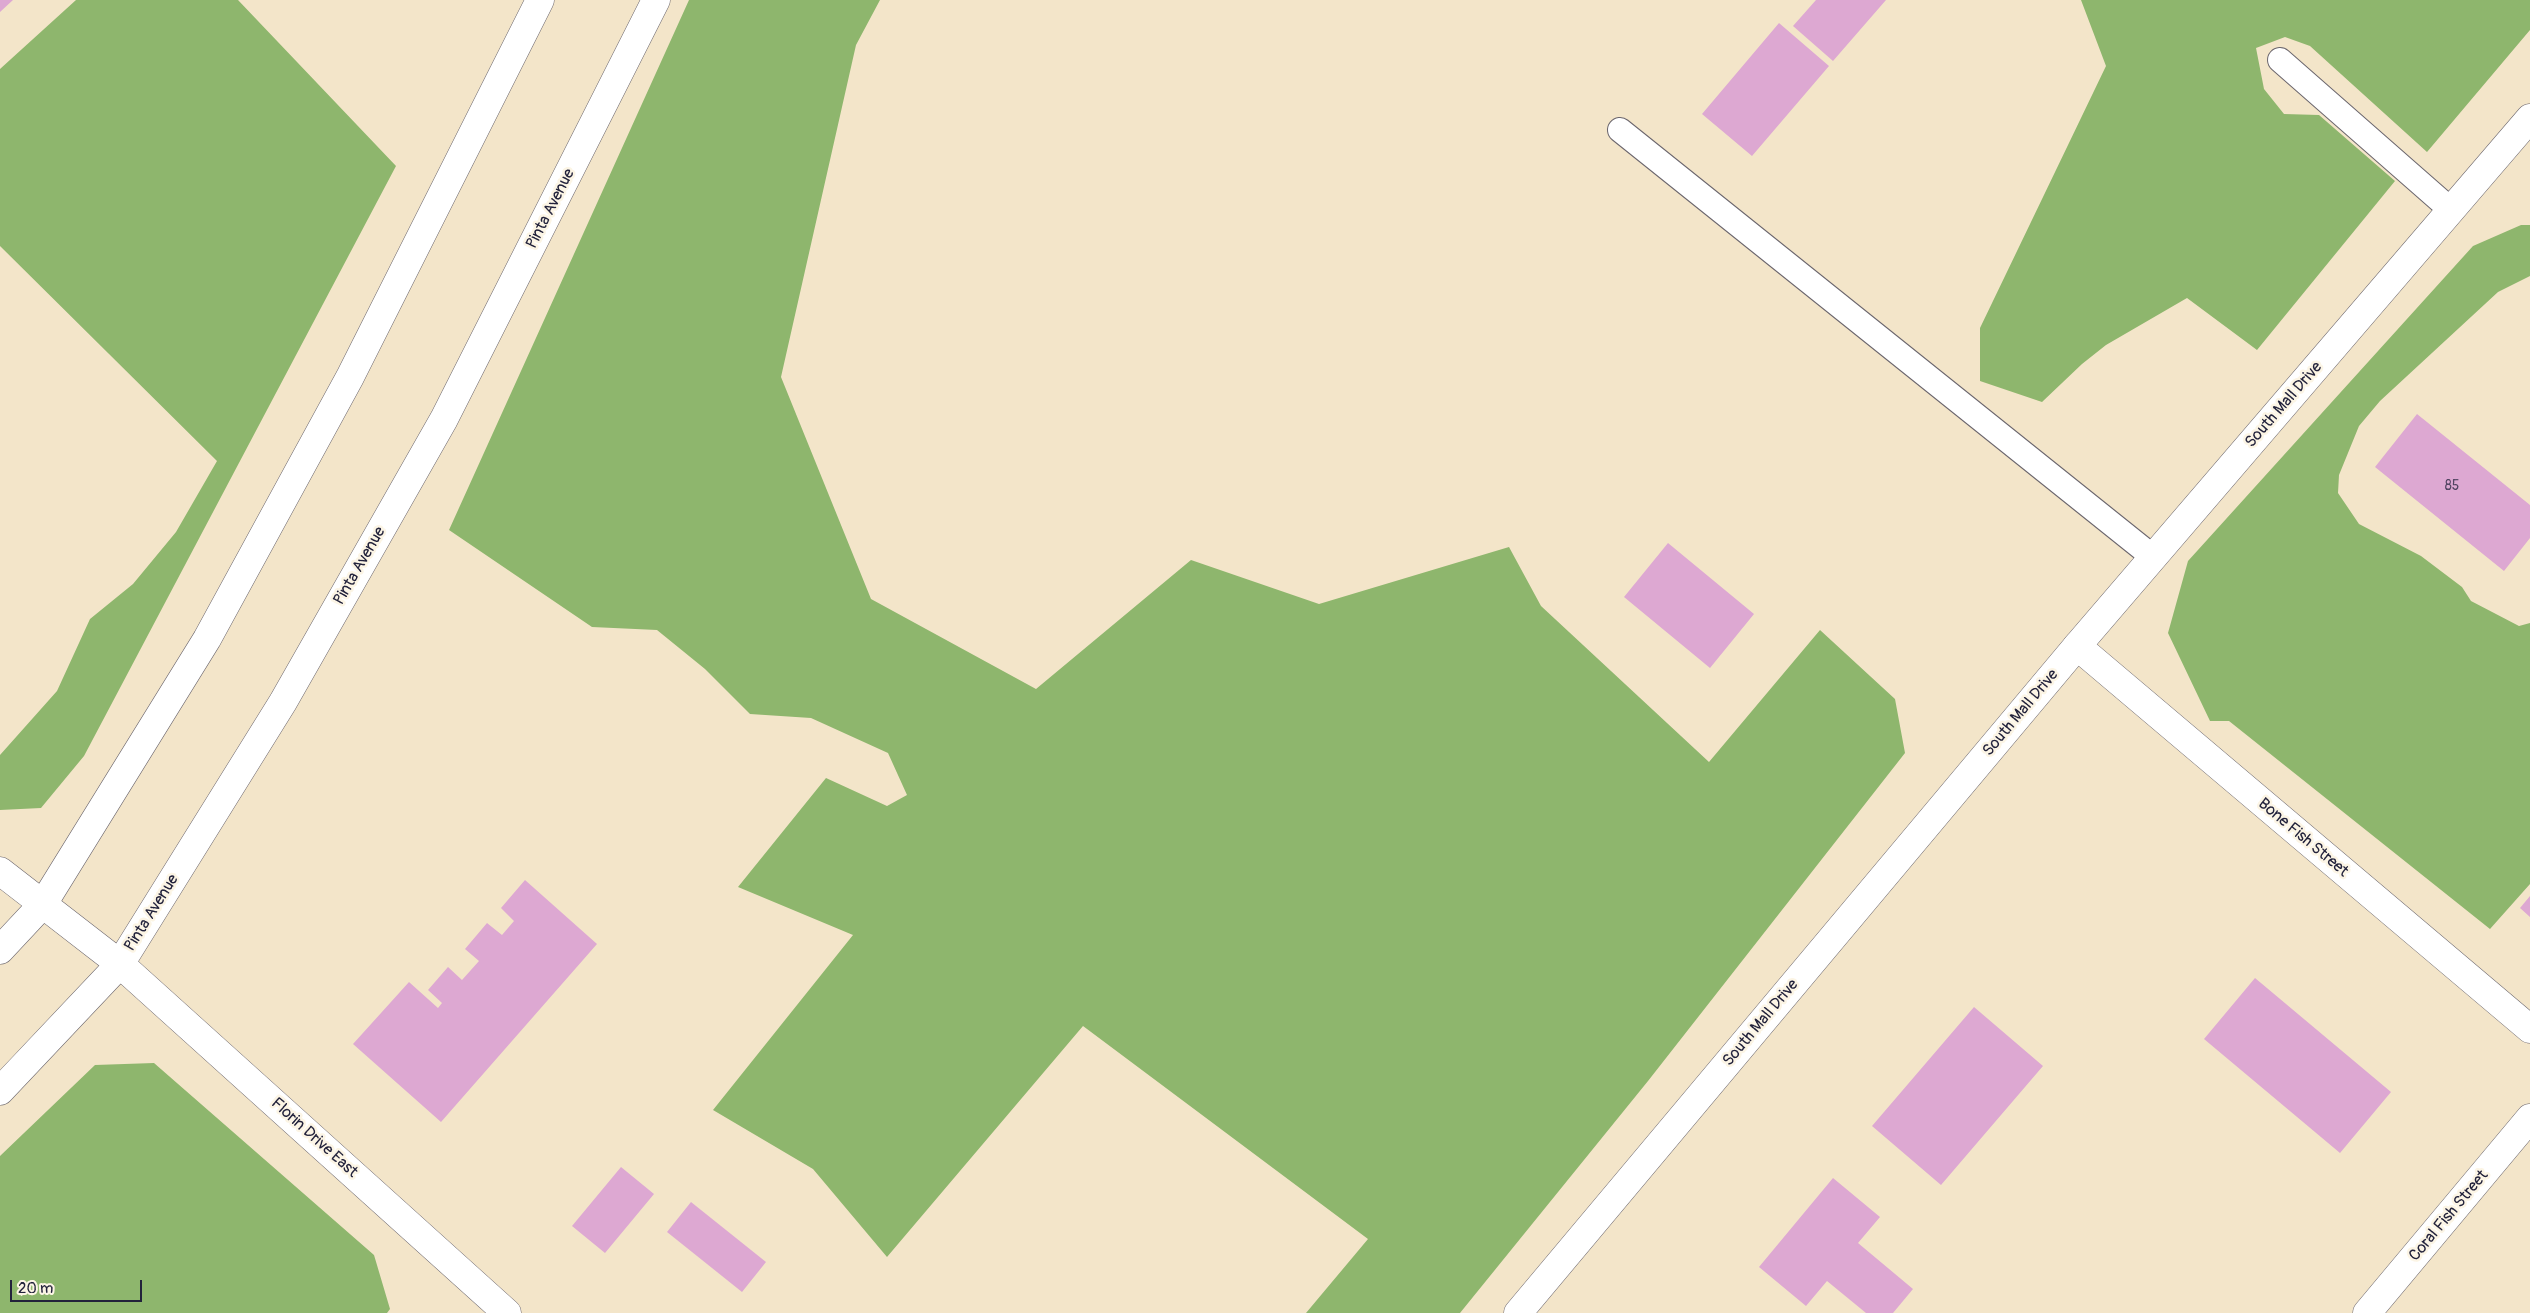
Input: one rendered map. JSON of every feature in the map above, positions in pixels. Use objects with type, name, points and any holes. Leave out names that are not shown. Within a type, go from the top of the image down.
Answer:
[{"type":"street","points":[[0,950],[43,904],[212,630],[350,378],[540,0]]},
{"type":"street","name":"Pinta Avenue","points":[[0,1090],[120,964],[283,702],[444,419],[656,0]]},
{"type":"street","name":"South Mall Drive","points":[[1518,1313],[2077,646],[2451,210],[2529,122]]},
{"type":"street","name":"Bone Fish Street","points":[[2077,646],[2530,1029]]},
{"type":"street","name":"Florin Drive East","points":[[0,871],[120,964],[507,1313]]},
{"type":"street","name":"Coral Fish Street","points":[[2367,1313],[2530,1118]]},
{"type":"lane","points":[[2280,60],[2451,210]]},
{"type":"lane","points":[[1620,130],[2153,557]]},
{"type":"green space","points":[[76,0],[238,0],[396,166],[84,756],[41,808],[0,810],[0,755],[57,691],[90,619],[133,584],[176,532],[217,461],[0,246],[0,69]]},
{"type":"green space","points":[[689,0],[880,0],[856,45],[781,377],[871,599],[1036,689],[1191,560],[1319,604],[1509,547],[1541,606],[1709,762],[1820,630],[1895,699],[1905,753],[1648,1081],[1460,1313],[1306,1313],[1368,1239],[1083,1026],[887,1257],[813,1169],[713,1110],[853,935],[738,887],[826,778],[887,806],[907,795],[888,753],[811,718],[750,714],[705,669],[657,630],[592,627],[449,530]]},
{"type":"green space","points":[[2081,0],[2530,0],[2530,30],[2427,152],[2310,46],[2285,37],[2256,48],[2264,89],[2284,114],[2319,115],[2395,181],[2257,350],[2187,298],[2106,345],[2082,364],[2042,402],[1980,381],[1980,328],[2106,66]]},
{"type":"green space","points":[[2521,225],[2530,225],[2530,276],[2498,292],[2380,401],[2359,426],[2339,475],[2338,493],[2359,524],[2421,556],[2462,587],[2471,601],[2519,626],[2530,623],[2530,884],[2490,929],[2229,721],[2210,721],[2168,633],[2188,561],[2473,246]]},
{"type":"green space","points":[[154,1063],[374,1255],[390,1309],[387,1313],[0,1313],[0,1156],[95,1065]]},
{"type":"building","points":[[0,0],[13,0],[0,12]]},
{"type":"building","points":[[1816,0],[1886,0],[1833,61],[1793,26]]},
{"type":"building","points":[[1779,23],[1829,66],[1752,156],[1702,114]]},
{"type":"building","points":[[2417,414],[2530,505],[2530,538],[2504,571],[2375,467]]},
{"type":"building","points":[[1668,543],[1754,614],[1710,668],[1624,597]]},
{"type":"building","points":[[525,880],[597,944],[441,1122],[353,1044],[409,982],[438,1008],[442,1003],[428,990],[448,967],[462,980],[479,961],[465,949],[487,923],[502,935],[514,921],[501,908]]},
{"type":"building","points":[[2530,896],[2530,917],[2520,908]]},
{"type":"building","points":[[2255,978],[2391,1092],[2340,1153],[2204,1039]]},
{"type":"building","points":[[1974,1007],[2043,1066],[1941,1185],[1872,1126]]},
{"type":"building","points":[[621,1167],[654,1194],[605,1253],[572,1226]]},
{"type":"building","points":[[1833,1178],[1880,1217],[1858,1243],[1913,1289],[1893,1313],[1866,1313],[1827,1281],[1806,1306],[1759,1267]]},
{"type":"building","points":[[691,1202],[766,1262],[742,1292],[667,1232]]}]
